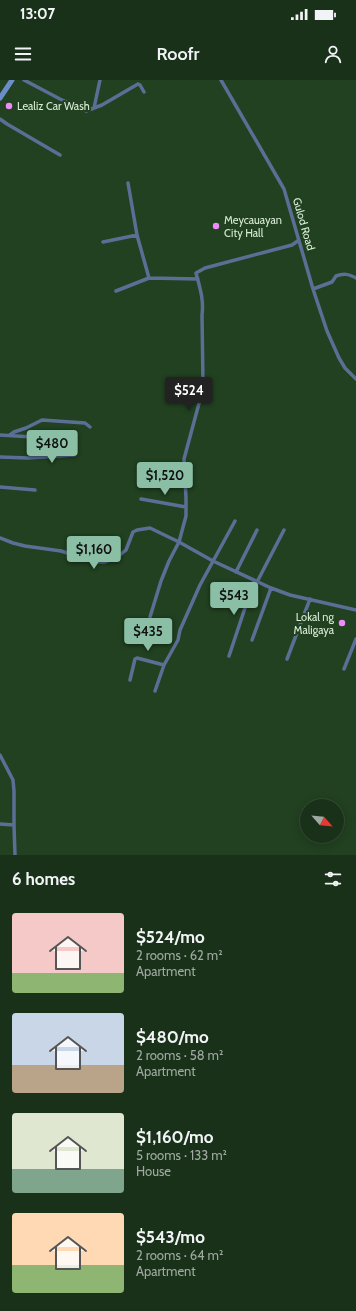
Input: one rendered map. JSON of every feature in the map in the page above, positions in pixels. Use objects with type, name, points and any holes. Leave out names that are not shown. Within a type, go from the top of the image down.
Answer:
[{"type":"main road","points":[[0,98],[12,80]]},
{"type":"street","points":[[24,80],[86,111],[102,105],[138,84],[144,92]]},
{"type":"street","points":[[94,108],[100,80]]},
{"type":"street","name":"Gulod Road","points":[[221,80],[284,189],[313,289],[327,331],[345,368],[356,378]]},
{"type":"street","points":[[0,119],[6,124],[60,155]]},
{"type":"street","points":[[128,183],[138,235],[149,278]]},
{"type":"street","points":[[103,242],[138,235]]},
{"type":"street","points":[[150,617],[164,574],[179,542],[186,516],[184,459],[203,384],[203,298],[196,273],[197,271],[205,268],[292,245],[299,240]]},
{"type":"street","points":[[313,289],[333,282],[336,276],[341,274],[356,278]]},
{"type":"street","points":[[116,291],[149,278],[198,279]]},
{"type":"street","points":[[10,435],[42,420],[85,422],[90,427]]},
{"type":"street","points":[[0,435],[49,438]]},
{"type":"street","points":[[0,457],[28,458],[74,455]]},
{"type":"street","points":[[0,487],[35,490]]},
{"type":"street","points":[[141,499],[186,507]]},
{"type":"street","points":[[155,692],[164,664],[178,640],[180,630],[189,608],[213,560],[235,521]]},
{"type":"street","points":[[0,538],[13,543],[37,549],[61,552],[95,562],[109,561],[116,558],[126,550],[133,532],[150,528],[236,572],[271,588],[290,595],[356,610]]},
{"type":"street","points":[[236,572],[257,530]]},
{"type":"street","points":[[229,656],[256,581],[284,530]]},
{"type":"street","points":[[252,640],[271,588]]},
{"type":"street","points":[[287,659],[310,599]]},
{"type":"street","points":[[344,669],[356,639]]},
{"type":"street","points":[[130,680],[135,659],[137,658],[164,664]]},
{"type":"street","points":[[0,754],[13,780],[15,855]]},
{"type":"street","points":[[0,824],[14,825]]},
{"type":"place","name":"Lealiz Car Wash","points":[[9,106]]},
{"type":"place","name":"Meycauayan City Hall","points":[[216,226]]},
{"type":"place","name":"Lokal ng Maligaya","points":[[342,623]]}]
